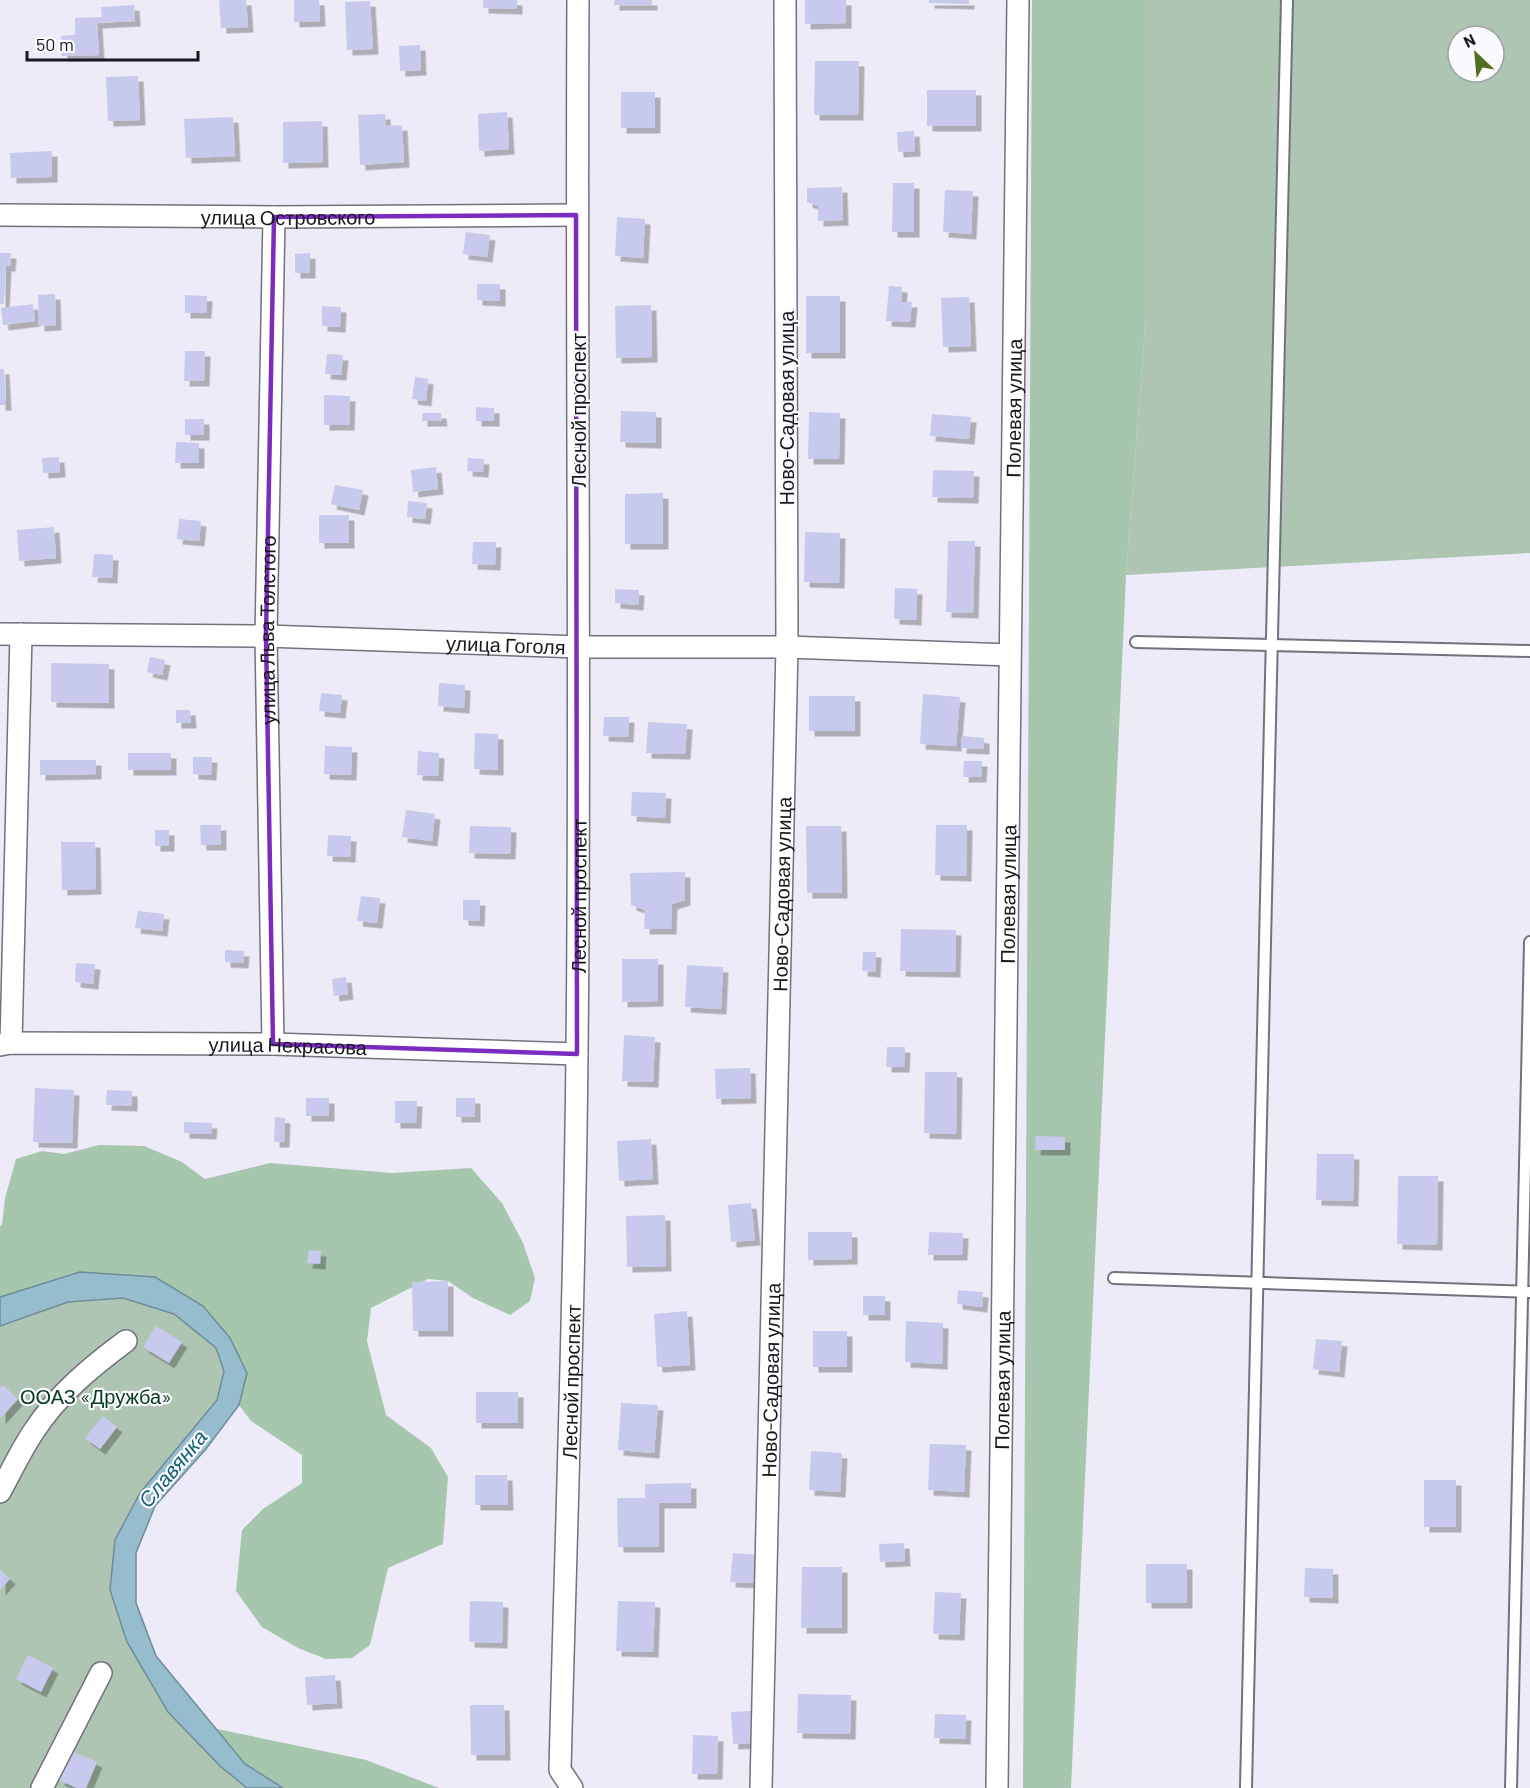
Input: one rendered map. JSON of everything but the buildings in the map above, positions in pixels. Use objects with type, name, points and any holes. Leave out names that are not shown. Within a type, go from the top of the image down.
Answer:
[{"type":"street","name":"Лесной проспект","points":[[572,1788],[560,1770],[577,1054],[578,0]]},
{"type":"street","name":"Ново-Садовая улица","points":[[760,1788],[787,647],[785,0]]},
{"type":"street","name":"Полевая улица","points":[[997,1788],[1018,0]]},
{"type":"street","name":"улица Островского","points":[[0,215],[274,217],[576,215]]},
{"type":"street","name":"улица Льва Толстого","points":[[273,1044],[266,636],[274,217]]},
{"type":"street","name":"улица Гоголя","points":[[0,634],[266,636],[579,647],[787,647],[1010,655]]},
{"type":"street","points":[[6,1044],[21,634]]},
{"type":"street","name":"улица Некрасова","points":[[6,1044],[273,1044],[577,1054]]},
{"type":"street","points":[[0,1492],[34,1431],[65,1392],[91,1367],[126,1341]]},
{"type":"street","points":[[42,1788],[101,1673]]},
{"type":"lane","points":[[1246,1788],[1255,1284],[1273,646],[1287,0]]},
{"type":"lane","points":[[1136,642],[1530,651]]},
{"type":"lane","points":[[1511,1788],[1526,1292],[1530,942]]},
{"type":"lane","points":[[1114,1278],[1526,1292]]},
{"type":"highlighted area","points":[[576,215],[577,1054],[273,1044],[266,636],[274,217]]},
{"type":"green space","points":[[1032,0],[1146,0],[1146,315],[1126,575],[1071,1788],[1023,1788]]},
{"type":"green space","points":[[1146,0],[1530,0],[1530,553],[1126,575],[1146,315]]},
{"type":"green space","points":[[99,1145],[144,1146],[182,1162],[205,1179],[270,1163],[392,1173],[471,1168],[502,1203],[523,1243],[535,1278],[530,1301],[510,1315],[473,1298],[448,1281],[428,1279],[371,1308],[367,1341],[386,1415],[431,1448],[448,1477],[443,1544],[388,1568],[370,1645],[352,1658],[326,1659],[298,1648],[262,1627],[236,1591],[242,1530],[263,1509],[302,1483],[302,1455],[251,1421],[239,1405],[247,1373],[230,1338],[203,1306],[155,1277],[0,1297],[0,1226],[16,1159],[42,1151],[64,1154]]},
{"type":"green space","name":"ООАЗ «Дружба»","points":[[123,1298],[174,1314],[216,1348],[224,1371],[217,1400],[140,1493],[115,1540],[168,1712],[220,1766],[247,1788],[0,1788],[0,1326],[68,1302]]},
{"type":"green space","points":[[217,1729],[366,1760],[439,1788],[283,1788],[245,1764]]},
{"type":"water","name":"Славянка","points":[[80,1272],[155,1277],[203,1306],[230,1338],[247,1373],[239,1405],[206,1449],[155,1506],[136,1553],[136,1603],[156,1656],[245,1764],[283,1788],[247,1788],[220,1766],[168,1712],[127,1642],[110,1590],[115,1540],[140,1493],[217,1400],[224,1371],[216,1348],[174,1314],[123,1298],[68,1302],[0,1326],[0,1297]]}]
